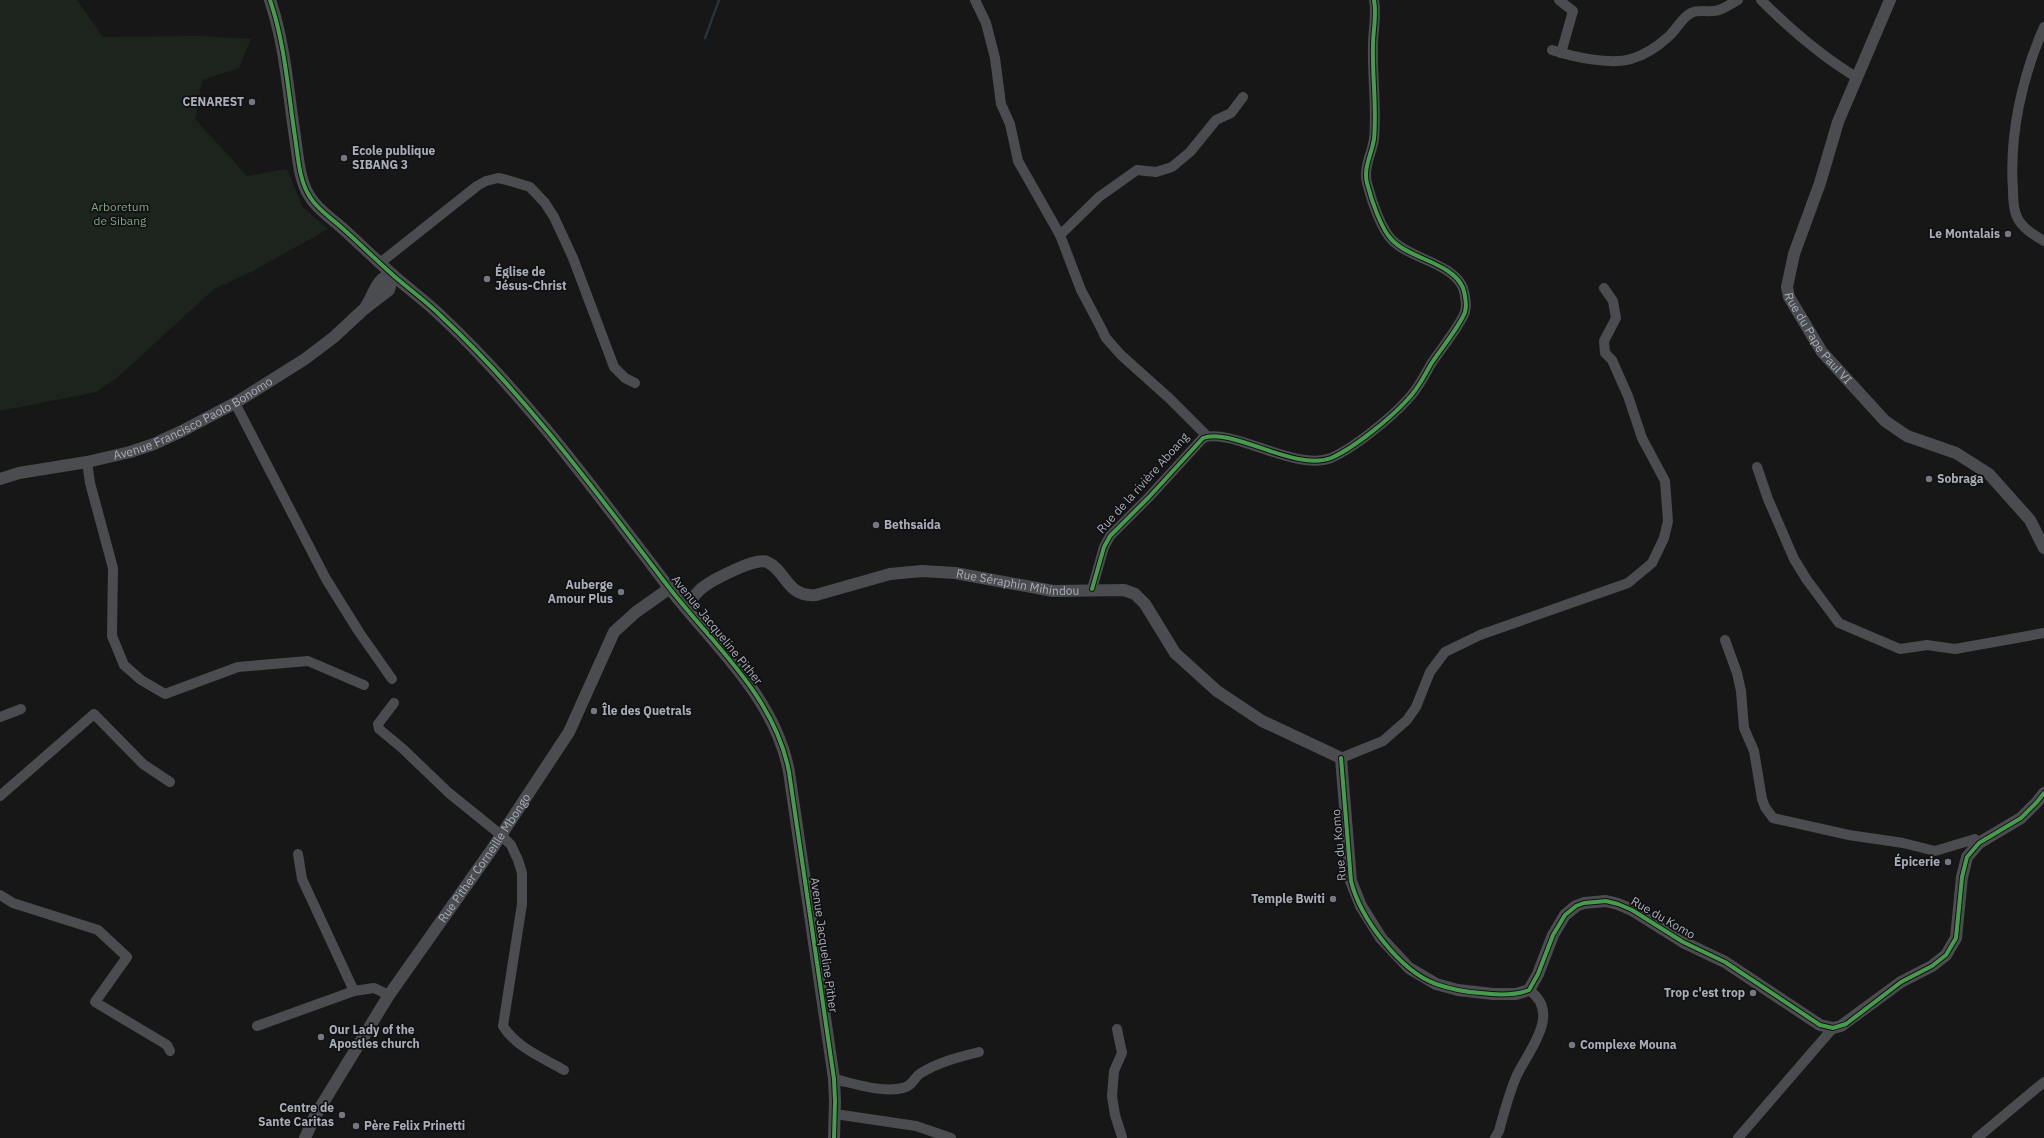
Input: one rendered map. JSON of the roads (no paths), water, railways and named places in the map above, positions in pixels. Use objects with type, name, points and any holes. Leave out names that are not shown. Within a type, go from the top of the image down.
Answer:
[{"type":"street","name":"Avenue Jacqueline Pither","points":[[270,0],[280,33],[296,143],[306,191],[314,202],[393,276],[418,295],[464,338],[549,433],[597,491],[670,588],[686,606],[763,705],[778,733],[787,758],[834,1079],[834,1138]]},
{"type":"street","points":[[975,0],[986,23],[995,58],[1001,104],[1010,124],[1018,160],[1060,235],[1081,290],[1106,338],[1121,355],[1169,398],[1207,436]]},
{"type":"street","name":"Rue de la rivière Aboang","points":[[1092,589],[1104,548],[1110,536],[1149,497],[1197,443],[1207,436],[1228,439],[1304,459],[1323,460],[1332,457],[1345,450],[1384,421],[1409,398],[1465,311],[1463,288],[1457,278],[1400,246],[1387,235],[1366,181],[1375,126],[1373,44],[1375,15],[1374,0]]},
{"type":"street","points":[[1559,0],[1573,11],[1557,52],[1619,61],[1646,54],[1674,32],[1684,19],[1691,13],[1718,10],[1738,0]]},
{"type":"street","points":[[1761,0],[1783,22],[1829,60],[1856,78]]},
{"type":"street","name":"Rue du Pape Paul VI","points":[[1890,0],[1838,122],[1820,183],[1794,254],[1787,287],[1789,297],[1822,352],[1885,421],[1907,436],[1956,453],[1989,474],[2030,520],[2044,548]]},
{"type":"street","points":[[2044,27],[2024,82],[2018,112],[2012,181],[2016,215],[2027,229],[2044,241]]},
{"type":"street","points":[[1060,235],[1100,197],[1137,170],[1156,172],[1172,167],[1190,152],[1216,120],[1232,113],[1243,97]]},
{"type":"street","points":[[380,263],[477,186],[486,181],[498,178],[530,188],[545,203],[554,217],[587,293],[614,367],[625,378],[635,383]]},
{"type":"street","points":[[368,252],[376,273],[377,295]]},
{"type":"street","points":[[377,295],[381,280],[389,275],[393,276]]},
{"type":"street","points":[[1341,758],[1383,741],[1407,720],[1416,707],[1430,672],[1445,652],[1480,635],[1628,583],[1638,576],[1653,561],[1664,538],[1668,521],[1665,481],[1642,438],[1628,396],[1612,360],[1605,353],[1604,341],[1616,318],[1613,301],[1604,288]]},
{"type":"street","points":[[377,295],[401,291],[418,295]]},
{"type":"street","name":"Avenue Francisco Paolo Bonomo","points":[[0,479],[19,473],[87,462],[130,452],[154,444],[235,403],[317,351],[363,310],[377,295]]},
{"type":"street","points":[[235,403],[326,579],[359,632],[392,679]]},
{"type":"street","points":[[87,462],[90,482],[113,568],[112,636],[124,665],[141,680],[165,694],[238,666],[308,661],[364,685]]},
{"type":"street","points":[[1757,467],[1768,499],[1794,559],[1807,580],[1839,623],[1900,649],[1927,645],[1955,649],[1964,648],[2044,633]]},
{"type":"street","name":"Rue Séraphin Mihindou","points":[[686,606],[704,586],[751,563],[761,560],[771,564],[794,589],[808,596],[890,574],[922,570],[955,573],[1053,591],[1092,589],[1124,590],[1135,594],[1145,604],[1175,652],[1217,691],[1262,721],[1341,758]]},
{"type":"street","name":"Rue Pither Corneille Mbongo","points":[[304,1138],[315,1116],[389,995],[501,836],[576,721],[614,632],[636,612],[670,588]]},
{"type":"street","points":[[1725,640],[1737,672],[1741,691],[1744,728],[1754,751],[1762,798],[1765,807],[1772,818],[1849,836],[1903,844],[1935,851],[1975,839],[1979,843]]},
{"type":"street","points":[[394,703],[378,724],[379,729],[402,748],[449,793],[511,845],[518,860],[522,873],[522,904],[503,1026],[511,1037],[519,1043],[564,1070]]},
{"type":"street","points":[[0,717],[21,709]]},
{"type":"street","points":[[0,796],[94,714],[143,764],[170,782]]},
{"type":"street","name":"Rue du Komo","points":[[1341,758],[1351,881],[1361,906],[1381,938],[1409,968],[1436,984],[1458,990],[1493,994],[1516,994],[1529,990],[1538,974],[1553,935],[1565,915],[1576,906],[1584,903],[1606,901],[1632,910],[1683,942],[1725,962],[1820,1025],[1833,1028]]},
{"type":"street","points":[[1738,1138],[1833,1028],[1846,1024],[1901,982],[1932,966],[1946,955],[1954,944],[1957,934],[1964,867],[1967,857],[1979,843],[2021,818],[2038,802],[2044,793]]},
{"type":"street","points":[[298,854],[302,879],[354,991]]},
{"type":"street","points":[[0,895],[21,906],[98,930],[110,940],[127,958],[95,1002],[167,1045],[170,1051]]},
{"type":"street","points":[[257,1026],[354,991],[374,988],[389,995]]},
{"type":"street","points":[[1495,1138],[1499,1131],[1516,1077],[1536,1041],[1543,1021],[1543,1006],[1538,998],[1529,990]]},
{"type":"street","points":[[1117,1029],[1122,1054],[1114,1071],[1112,1096],[1115,1115],[1122,1137]]},
{"type":"street","points":[[834,1079],[871,1088],[904,1088],[910,1086],[920,1074],[938,1064],[979,1052]]},
{"type":"street","points":[[1977,1138],[2044,1082]]},
{"type":"street","points":[[835,1114],[916,1126],[951,1138]]},
{"type":"waterway","points":[[705,38],[719,0]]},
{"type":"place","name":"CENAREST","points":[[252,102]]},
{"type":"place","name":"Ecole publique SIBANG 3","points":[[344,158]]},
{"type":"place","name":"Le Montalais","points":[[2008,234]]},
{"type":"place","name":"Église de Jésus-Christ","points":[[487,279]]},
{"type":"place","name":"Sobraga","points":[[1929,479]]},
{"type":"place","name":"Bethsaida","points":[[876,525]]},
{"type":"place","name":"Auberge Amour Plus","points":[[621,592]]},
{"type":"place","name":"Île des Quetrals","points":[[594,711]]},
{"type":"place","name":"Épicerie","points":[[1948,862]]},
{"type":"place","name":"Temple Bwiti","points":[[1333,899]]},
{"type":"place","name":"Trop c'est trop","points":[[1753,993]]},
{"type":"place","name":"Our Lady of the Apostles church","points":[[321,1037]]},
{"type":"place","name":"Complexe Mouna","points":[[1572,1045]]},
{"type":"place","name":"Centre de Sante Caritas","points":[[342,1115]]},
{"type":"place","name":"Père Felix Prinetti","points":[[356,1126]]},
{"type":"park label","name":"Arboretum de Sibang","points":[[120,214]]}]
